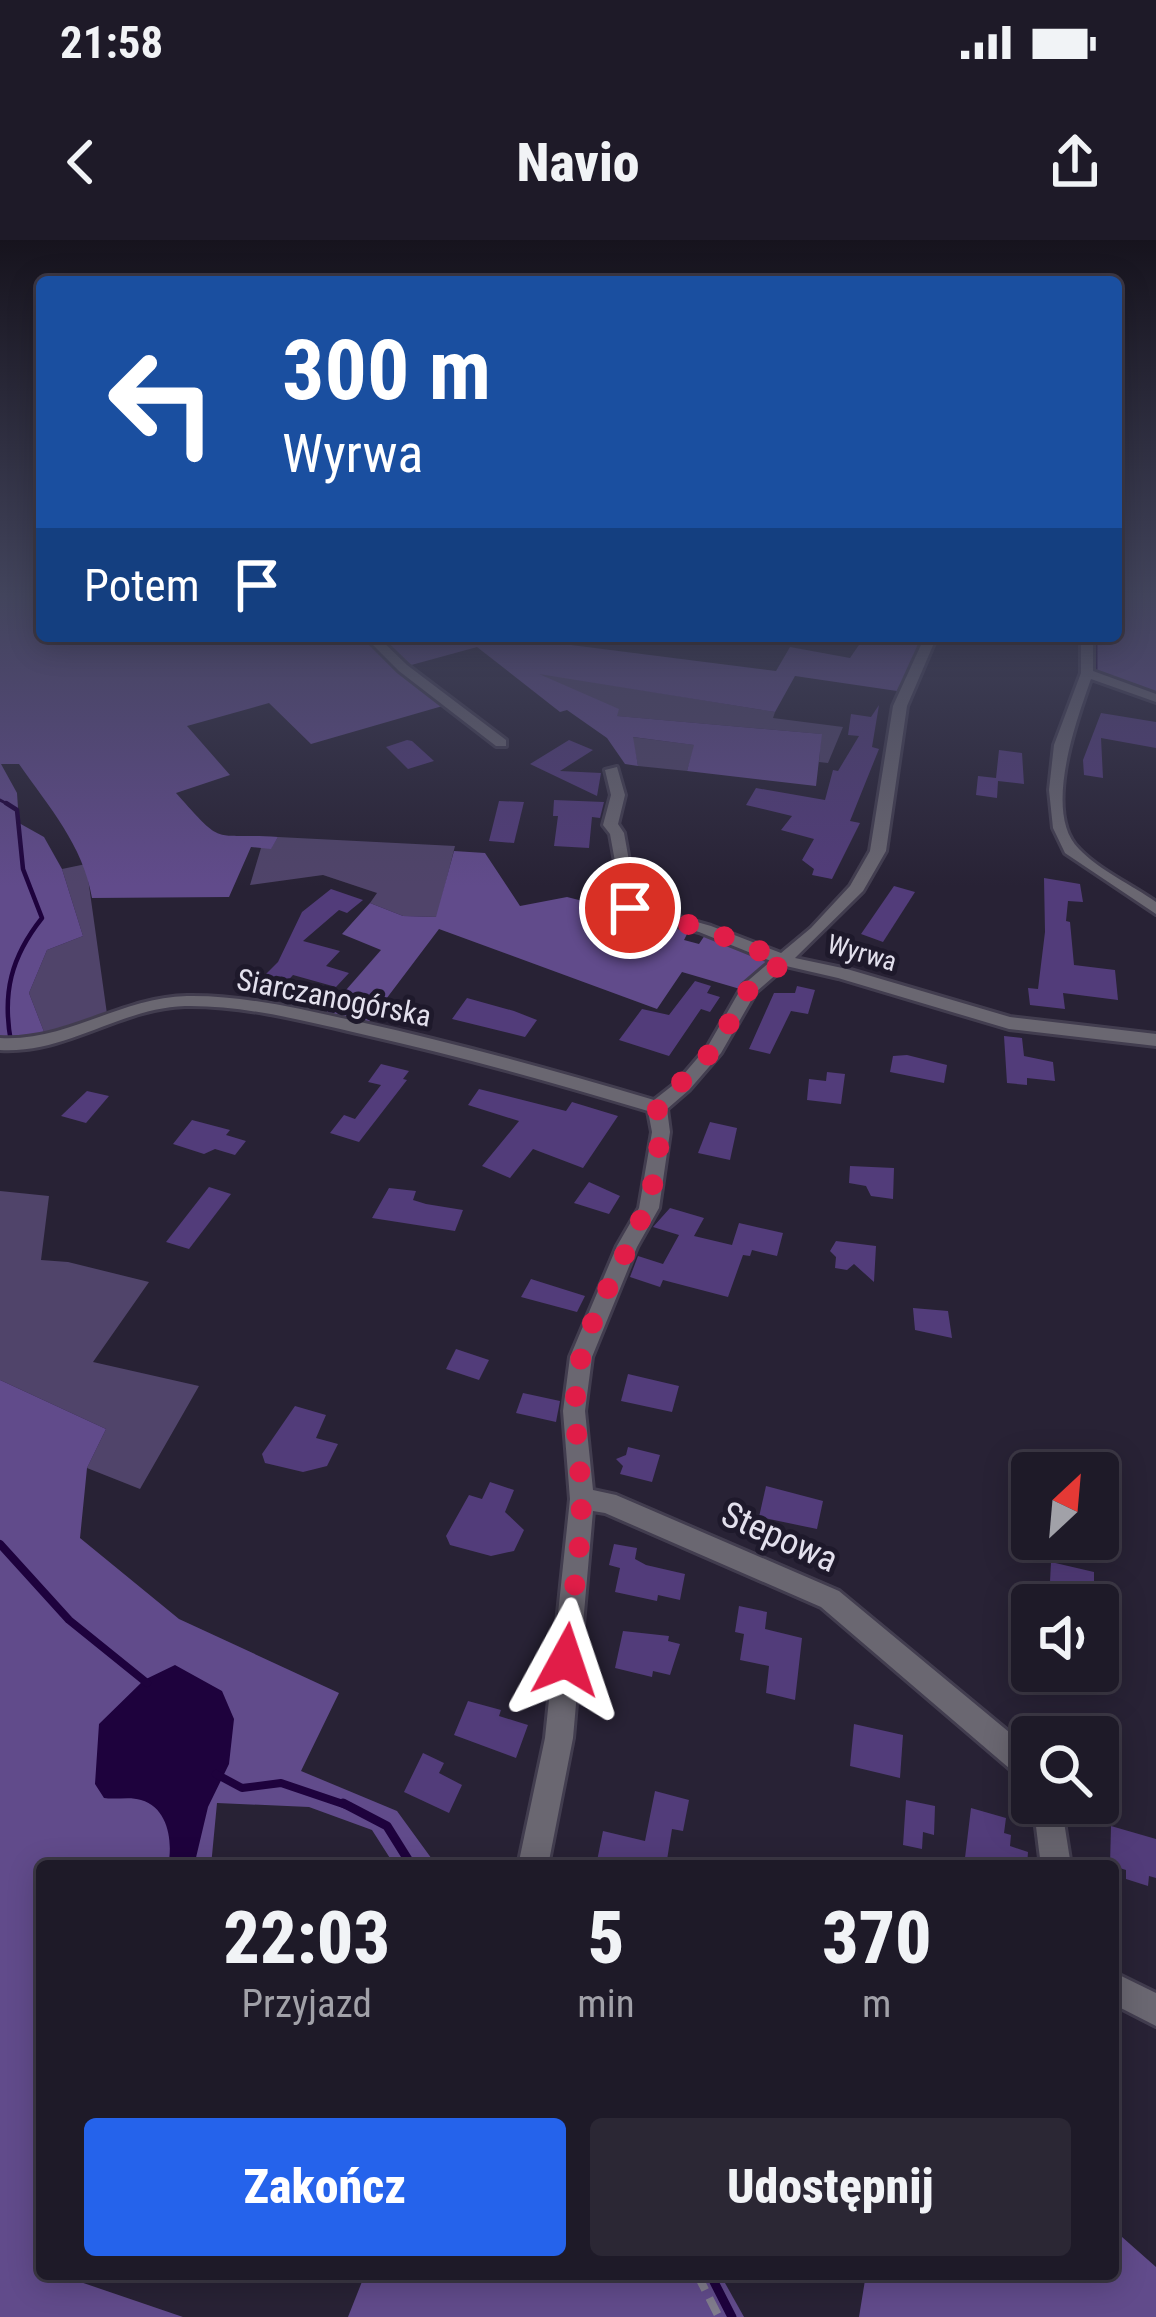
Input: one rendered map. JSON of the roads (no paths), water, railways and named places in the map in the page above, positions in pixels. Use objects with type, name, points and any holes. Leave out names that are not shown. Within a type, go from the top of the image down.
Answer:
[{"type":"street","points":[[434,692],[501,743]]},
{"type":"street","points":[[534,1860],[559,1738],[582,1499],[574,1411],[581,1357],[627,1246],[649,1208],[661,1132],[657,1107],[715,1048],[749,989],[842,905],[872,866],[906,692]]},
{"type":"street","points":[[1080,692],[1060,745],[1056,790],[1060,828],[1070,850],[1156,909]]},
{"type":"street","name":"Wyrwa","points":[[612,770],[618,795],[610,826],[617,833],[630,908],[705,929],[785,961],[1010,1023],[1156,1040]]},
{"type":"street","name":"Siarczanogórska","points":[[0,1044],[26,1048],[130,1009],[185,1000],[293,1014],[456,1049],[657,1107]]},
{"type":"street","name":"Stepowa","points":[[582,1499],[607,1503],[830,1599],[1011,1752]]},
{"type":"street","points":[[1050,1824],[1055,1860]]},
{"type":"street","points":[[1119,1990],[1156,2010]]},
{"type":"waterway","points":[[0,800],[9,805]]},
{"type":"waterway","points":[[9,805],[17,810],[23,869],[42,918],[12,976],[11,1042]]},
{"type":"waterway","points":[[0,1544],[69,1620],[147,1683]]},
{"type":"waterway","points":[[216,1774],[242,1788],[281,1783],[348,1806]]},
{"type":"waterway","points":[[343,1803],[348,1806]]},
{"type":"waterway","points":[[348,1806],[387,1826],[408,1860]]},
{"type":"waterway","points":[[713,2280],[732,2317]]}]
